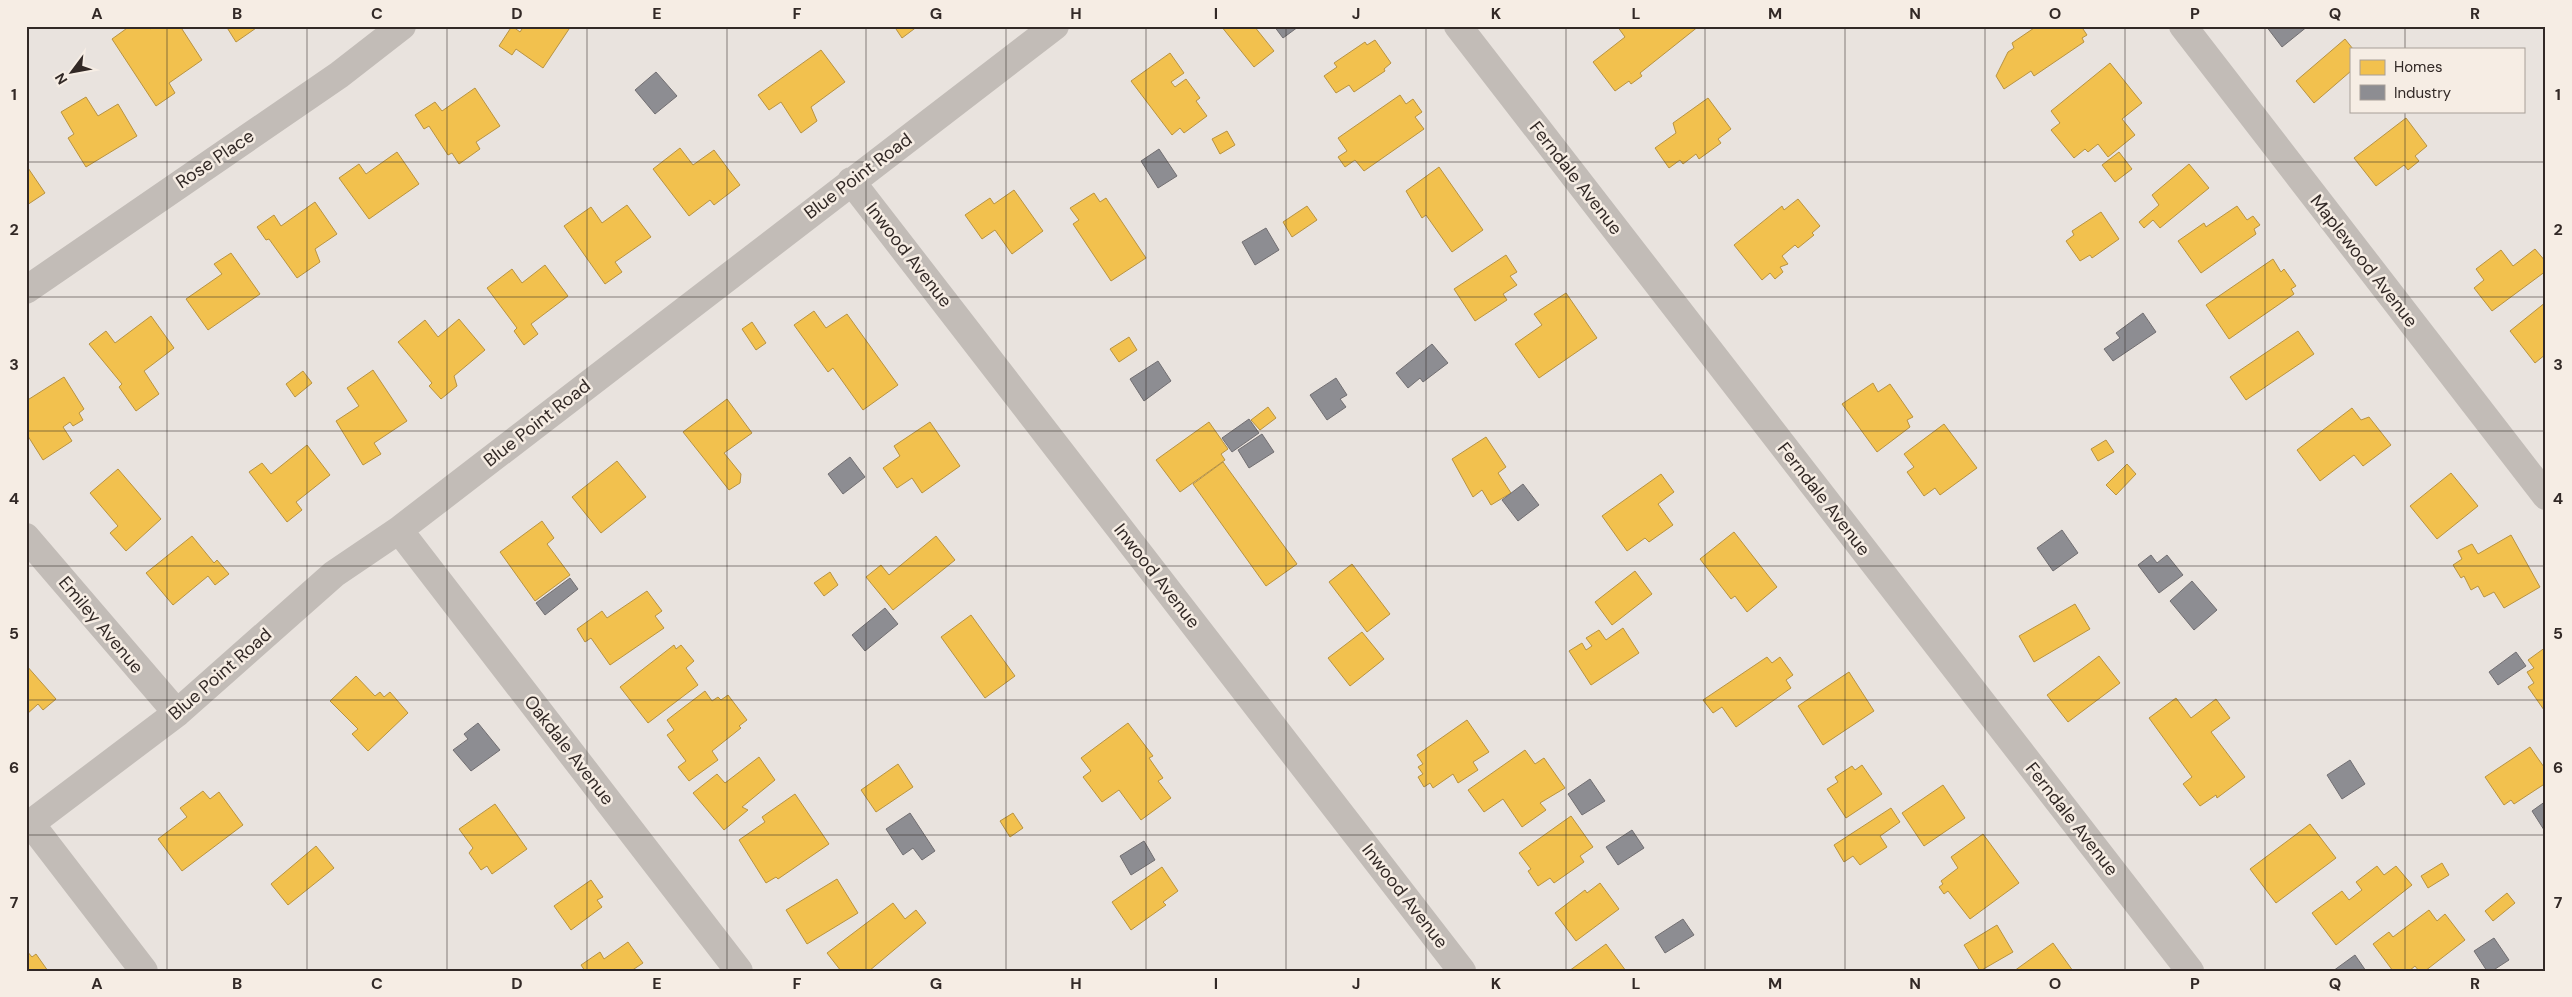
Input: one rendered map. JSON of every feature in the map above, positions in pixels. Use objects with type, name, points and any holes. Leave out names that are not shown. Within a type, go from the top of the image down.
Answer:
[{"type":"street","name":"Rose Place","points":[[26,290],[339,75],[402,26]]},
{"type":"street","name":"Blue Point Road","points":[[29,826],[176,713],[334,574],[399,530],[851,180],[1055,26]]},
{"type":"street","name":"Ferndale Avenue","points":[[1458,26],[2190,971]]},
{"type":"street","name":"Maplewood Avenue","points":[[2183,26],[2546,496]]},
{"type":"street","name":"Inwood Avenue","points":[[851,180],[1462,971]]},
{"type":"street","name":"Oakdale Avenue","points":[[399,530],[739,971]]},
{"type":"street","name":"Emiley Avenue","points":[[26,537],[176,713]]},
{"type":"street","points":[[29,826],[144,971]]},
{"type":"building: Homes","points":[[130,26],[148,26],[150,29],[154,26],[180,26],[202,60],[169,83],[175,93],[156,106],[112,39]]},
{"type":"building: Homes","points":[[226,26],[259,26],[236,42]]},
{"type":"building: Homes","points":[[512,26],[520,32],[524,26],[571,26],[543,68],[516,49],[512,55],[499,46]]},
{"type":"building: Homes","points":[[894,26],[918,26],[902,38]]},
{"type":"building: Homes","points":[[1221,26],[1254,26],[1274,51],[1254,67]]},
{"type":"building: Homes","points":[[1617,26],[1699,26],[1640,73],[1642,76],[1631,84],[1629,81],[1615,91],[1593,62],[1625,37]]},
{"type":"building: Homes","points":[[2037,26],[2081,26],[2087,35],[2082,38],[2084,42],[2034,76],[2031,71],[2004,89],[1996,76],[2008,52],[2014,48],[2012,43]]},
{"type":"building: Homes","points":[[2345,39],[2352,48],[2350,48],[2350,72],[2314,103],[2296,81]]},
{"type":"building: Homes","points":[[1375,40],[1391,63],[1384,69],[1385,71],[1354,92],[1349,85],[1336,93],[1324,76],[1337,67],[1334,63],[1365,42],[1367,45]]},
{"type":"building: Homes","points":[[821,50],[845,82],[811,107],[817,121],[801,133],[781,102],[769,110],[758,95]]},
{"type":"building: Homes","points":[[1170,53],[1184,73],[1171,82],[1175,87],[1186,79],[1200,98],[1196,101],[1207,116],[1184,133],[1180,128],[1172,135],[1131,81]]},
{"type":"building: Homes","points":[[2110,63],[2142,103],[2122,119],[2135,135],[2108,157],[2098,144],[2088,152],[2085,149],[2074,158],[2051,130],[2060,123],[2051,111]]},
{"type":"building: Homes","points":[[475,88],[500,126],[476,142],[480,149],[459,164],[452,153],[448,155],[429,126],[424,129],[415,115],[435,102],[442,111]]},
{"type":"building: Homes","points":[[1400,95],[1406,104],[1413,99],[1422,112],[1415,117],[1424,129],[1364,171],[1355,160],[1345,167],[1338,157],[1347,151],[1338,138]]},
{"type":"building: Homes","points":[[86,97],[98,116],[118,104],[137,136],[86,167],[68,138],[74,134],[61,112]]},
{"type":"building: Homes","points":[[1708,98],[1731,129],[1718,139],[1721,143],[1699,159],[1696,154],[1683,164],[1680,160],[1669,168],[1655,148],[1676,133],[1673,123]]},
{"type":"building: Homes","points":[[2406,118],[2427,146],[2415,156],[2419,161],[2408,170],[2404,165],[2376,186],[2354,158]]},
{"type":"building: Homes","points":[[1227,131],[1235,145],[1220,154],[1212,139]]},
{"type":"building: Homes","points":[[680,148],[693,165],[714,150],[740,185],[714,205],[710,200],[689,216],[653,169]]},
{"type":"building: Homes","points":[[397,152],[419,184],[369,219],[339,178],[359,164],[366,174]]},
{"type":"building: Homes","points":[[2119,152],[2132,169],[2115,182],[2102,165]]},
{"type":"building: Homes","points":[[2189,164],[2209,188],[2160,228],[2153,220],[2144,228],[2139,222],[2159,205],[2152,195]]},
{"type":"building: Homes","points":[[26,165],[45,193],[27,205],[26,204]]},
{"type":"building: Homes","points":[[1439,167],[1483,230],[1452,252],[1426,215],[1422,218],[1406,191]]},
{"type":"building: Homes","points":[[1014,190],[1043,231],[1012,254],[995,230],[982,239],[965,215],[990,198],[994,204]]},
{"type":"building: Homes","points":[[1094,193],[1100,202],[1106,198],[1146,258],[1111,281],[1073,224],[1079,220],[1070,208]]},
{"type":"building: Homes","points":[[1798,199],[1820,226],[1812,233],[1814,235],[1798,248],[1795,245],[1782,256],[1788,264],[1780,267],[1783,272],[1775,279],[1770,273],[1762,280],[1734,245],[1782,206],[1784,210]]},
{"type":"building: Homes","points":[[315,202],[337,234],[315,249],[320,262],[297,278],[269,239],[266,240],[257,227],[274,215],[281,226]]},
{"type":"building: Homes","points":[[627,205],[651,237],[615,262],[622,272],[605,284],[564,226],[591,207],[602,223]]},
{"type":"building: Homes","points":[[1307,206],[1317,220],[1292,237],[1283,222]]},
{"type":"building: Homes","points":[[2237,206],[2247,220],[2253,216],[2260,225],[2254,229],[2256,234],[2201,273],[2178,241],[2204,223],[2206,227]]},
{"type":"building: Homes","points":[[2101,212],[2119,239],[2092,258],[2090,255],[2080,261],[2066,241],[2074,235],[2072,231]]},
{"type":"building: Homes","points":[[2535,249],[2546,262],[2546,271],[2492,311],[2474,288],[2484,280],[2476,269],[2501,250],[2513,266]]},
{"type":"building: Homes","points":[[231,253],[260,294],[208,330],[186,299],[222,274],[214,264]]},
{"type":"building: Homes","points":[[1506,255],[1517,272],[1510,276],[1517,285],[1503,294],[1507,300],[1475,321],[1454,289]]},
{"type":"building: Homes","points":[[2273,259],[2281,272],[2284,269],[2296,286],[2291,289],[2294,294],[2229,339],[2206,305]]},
{"type":"building: Homes","points":[[545,265],[568,296],[531,324],[538,334],[524,345],[514,331],[517,328],[487,288],[512,269],[522,283]]},
{"type":"building: Homes","points":[[1566,293],[1597,338],[1539,378],[1515,344],[1542,325],[1534,314]]},
{"type":"building: Homes","points":[[2546,302],[2546,354],[2535,363],[2510,331]]},
{"type":"building: Homes","points":[[814,311],[826,328],[847,314],[898,385],[863,410],[833,368],[828,372],[794,325]]},
{"type":"building: Homes","points":[[151,316],[174,348],[144,371],[159,394],[136,411],[119,387],[122,384],[89,344],[106,331],[115,343]]},
{"type":"building: Homes","points":[[459,319],[485,350],[454,376],[457,386],[441,399],[429,386],[432,383],[398,342],[425,320],[438,337]]},
{"type":"building: Homes","points":[[752,322],[766,343],[756,350],[742,329]]},
{"type":"building: Homes","points":[[2298,331],[2314,354],[2246,400],[2230,377]]},
{"type":"building: Homes","points":[[1129,337],[1137,350],[1119,362],[1110,349]]},
{"type":"building: Homes","points":[[373,370],[407,421],[374,443],[381,454],[363,465],[336,421],[359,406],[347,388]]},
{"type":"building: Homes","points":[[303,371],[312,383],[295,397],[286,384]]},
{"type":"building: Homes","points":[[64,377],[84,409],[79,413],[83,420],[73,426],[70,422],[63,427],[72,441],[43,460],[26,433],[26,401]]},
{"type":"building: Homes","points":[[1873,383],[1878,392],[1890,384],[1913,417],[1907,420],[1910,427],[1877,452],[1842,404]]},
{"type":"building: Homes","points":[[727,399],[752,433],[724,453],[741,474],[740,483],[729,490],[683,432]]},
{"type":"building: Homes","points":[[1268,407],[1276,418],[1260,430],[1251,420]]},
{"type":"building: Homes","points":[[2352,408],[2361,420],[2369,417],[2391,445],[2363,466],[2354,455],[2320,481],[2297,450]]},
{"type":"building: Homes","points":[[930,422],[960,466],[922,493],[912,478],[897,488],[883,468],[900,456],[894,446]]},
{"type":"building: Homes","points":[[1209,422],[1228,449],[1221,454],[1225,460],[1180,492],[1156,460]]},
{"type":"building: Homes","points":[[1944,424],[1977,468],[1940,495],[1935,488],[1924,496],[1907,472],[1914,467],[1904,454]]},
{"type":"building: Homes","points":[[1486,437],[1506,467],[1498,473],[1511,493],[1491,505],[1482,490],[1473,497],[1452,459]]},
{"type":"building: Homes","points":[[2106,440],[2114,452],[2098,461],[2091,449]]},
{"type":"building: Homes","points":[[307,445],[330,475],[296,502],[302,510],[287,522],[249,472],[262,463],[271,474]]},
{"type":"building: Homes","points":[[617,461],[646,497],[601,533],[572,497]]},
{"type":"building: Homes","points":[[1223,462],[1297,564],[1266,586],[1193,484]]},
{"type":"building: Homes","points":[[2127,464],[2136,474],[2116,495],[2106,485]]},
{"type":"building: Homes","points":[[118,469],[161,519],[126,551],[110,533],[118,526],[90,493]]},
{"type":"building: Homes","points":[[2451,473],[2478,506],[2437,539],[2410,506]]},
{"type":"building: Homes","points":[[1661,474],[1674,492],[1658,504],[1673,525],[1649,542],[1645,538],[1627,551],[1602,516]]},
{"type":"building: Homes","points":[[542,521],[554,538],[547,544],[570,575],[535,601],[500,552]]},
{"type":"building: Homes","points":[[1734,532],[1777,587],[1747,612],[1735,596],[1731,599],[1700,559]]},
{"type":"building: Homes","points":[[2511,535],[2540,587],[2504,608],[2494,592],[2484,597],[2478,586],[2471,590],[2464,576],[2461,578],[2453,565],[2462,559],[2458,551],[2472,544],[2478,554]]},
{"type":"building: Homes","points":[[192,536],[214,563],[217,560],[229,574],[215,585],[208,576],[173,605],[146,573]]},
{"type":"building: Homes","points":[[936,536],[955,560],[893,610],[866,577],[881,565],[889,575]]},
{"type":"building: Homes","points":[[1352,564],[1390,614],[1367,632],[1329,582]]},
{"type":"building: Homes","points":[[1635,571],[1652,594],[1612,625],[1595,602]]},
{"type":"building: Homes","points":[[830,572],[838,585],[824,596],[814,583]]},
{"type":"building: Homes","points":[[647,591],[662,611],[655,616],[664,628],[610,665],[591,638],[585,642],[577,629],[602,611],[607,618]]},
{"type":"building: Homes","points":[[2075,604],[2090,629],[2034,662],[2019,636]]},
{"type":"building: Homes","points":[[971,615],[1015,676],[985,698],[941,637]]},
{"type":"building: Homes","points":[[1623,628],[1639,653],[1591,685],[1569,651],[1582,643],[1586,650],[1592,646],[1586,638],[1599,630],[1606,640]]},
{"type":"building: Homes","points":[[1362,632],[1384,659],[1350,686],[1328,658]]},
{"type":"building: Homes","points":[[674,645],[676,649],[681,645],[694,661],[686,668],[698,685],[648,723],[620,687]]},
{"type":"building: Homes","points":[[2546,647],[2546,709],[2544,710],[2528,687],[2534,683],[2527,672],[2534,668],[2528,660]]},
{"type":"building: Homes","points":[[2099,656],[2120,683],[2068,722],[2047,695]]},
{"type":"building: Homes","points":[[1767,657],[1772,663],[1780,657],[1793,675],[1786,680],[1791,688],[1736,727],[1722,707],[1713,713],[1703,700]]},
{"type":"building: Homes","points":[[26,665],[56,699],[43,710],[38,704],[26,715]]},
{"type":"building: Homes","points":[[1849,672],[1874,711],[1823,745],[1798,706]]},
{"type":"building: Homes","points":[[356,676],[375,696],[380,692],[384,697],[390,692],[408,713],[368,751],[352,734],[358,729],[330,701]]},
{"type":"building: Homes","points":[[705,691],[712,701],[718,697],[721,700],[728,695],[747,720],[739,726],[741,728],[712,751],[718,760],[689,781],[678,767],[686,761],[667,735],[674,730],[667,720]]},
{"type":"building: Homes","points":[[2176,698],[2191,718],[2216,699],[2230,718],[2211,732],[2245,777],[2217,798],[2216,795],[2200,806],[2183,784],[2192,777],[2149,718]]},
{"type":"building: Homes","points":[[1467,720],[1489,752],[1473,762],[1478,770],[1458,783],[1453,774],[1433,788],[1430,783],[1424,787],[1418,777],[1423,774],[1418,767],[1423,764],[1417,755]]},
{"type":"building: Homes","points":[[1128,723],[1153,756],[1149,758],[1163,778],[1158,781],[1171,798],[1141,820],[1119,790],[1102,802],[1083,777],[1091,771],[1081,758]]},
{"type":"building: Homes","points":[[2530,747],[2546,770],[2546,783],[2514,804],[2511,800],[2504,805],[2485,777]]},
{"type":"building: Homes","points":[[1525,750],[1535,764],[1544,758],[1565,788],[1540,803],[1546,810],[1522,827],[1503,799],[1484,812],[1468,790]]},
{"type":"building: Homes","points":[[759,757],[775,780],[742,807],[748,810],[724,830],[693,793],[717,774],[725,783]]},
{"type":"building: Homes","points":[[898,764],[913,787],[876,812],[861,790]]},
{"type":"building: Homes","points":[[1862,765],[1882,794],[1846,818],[1827,789],[1838,782],[1835,777],[1852,766],[1855,770]]},
{"type":"building: Homes","points":[[1943,785],[1965,818],[1924,846],[1902,813]]},
{"type":"building: Homes","points":[[203,791],[210,799],[219,792],[243,825],[182,871],[158,839],[187,817],[180,808]]},
{"type":"building: Homes","points":[[795,794],[829,844],[778,879],[776,877],[766,883],[739,840],[765,822],[762,817]]},
{"type":"building: Homes","points":[[495,804],[527,849],[492,874],[487,866],[481,870],[469,853],[473,848],[459,829]]},
{"type":"building: Homes","points":[[1891,808],[1900,822],[1880,836],[1887,847],[1860,865],[1853,856],[1844,862],[1834,845]]},
{"type":"building: Homes","points":[[1013,813],[1023,828],[1010,837],[1000,821]]},
{"type":"building: Homes","points":[[1571,816],[1593,847],[1580,856],[1584,862],[1554,883],[1550,878],[1538,886],[1528,871],[1531,869],[1519,853]]},
{"type":"building: Homes","points":[[2310,824],[2336,858],[2276,903],[2250,869]]},
{"type":"building: Homes","points":[[1983,834],[2019,883],[1970,919],[1948,891],[1944,894],[1939,887],[1943,884],[1941,881],[1958,868],[1951,857]]},
{"type":"building: Homes","points":[[316,846],[334,868],[288,905],[271,884]]},
{"type":"building: Homes","points":[[2442,863],[2449,875],[2428,888],[2421,876]]},
{"type":"building: Homes","points":[[2377,866],[2384,875],[2396,866],[2412,885],[2336,945],[2312,913],[2342,891],[2349,900],[2362,890],[2356,882]]},
{"type":"building: Homes","points":[[1162,867],[1178,891],[1163,902],[1166,905],[1131,930],[1112,902]]},
{"type":"building: Homes","points":[[837,879],[858,913],[807,944],[786,910]]},
{"type":"building: Homes","points":[[591,880],[603,897],[597,900],[602,907],[571,930],[554,906]]},
{"type":"building: Homes","points":[[1600,883],[1619,909],[1576,941],[1555,913],[1585,890],[1587,893]]},
{"type":"building: Homes","points":[[2507,893],[2515,903],[2493,921],[2485,911]]},
{"type":"building: Homes","points":[[893,903],[905,919],[916,910],[926,923],[869,971],[841,971],[827,953]]},
{"type":"building: Homes","points":[[2429,910],[2437,921],[2445,914],[2465,940],[2425,971],[2419,971],[2415,966],[2409,971],[2393,971],[2373,944],[2389,932],[2393,937]]},
{"type":"building: Homes","points":[[1997,925],[2013,952],[1980,971],[1964,945]]},
{"type":"building: Homes","points":[[628,942],[643,963],[631,971],[585,971],[581,965],[600,952],[604,959]]},
{"type":"building: Homes","points":[[2053,943],[2073,971],[2014,971]]},
{"type":"building: Homes","points":[[1606,944],[1626,971],[1569,971]]},
{"type":"building: Homes","points":[[26,950],[32,957],[36,954],[48,971],[26,971]]},
{"type":"building: Industry","points":[[1274,26],[1297,26],[1298,27],[1283,38]]},
{"type":"building: Industry","points":[[2266,26],[2308,26],[2282,47]]},
{"type":"building: Industry","points":[[656,72],[677,96],[655,114],[635,90]]},
{"type":"building: Industry","points":[[1159,149],[1177,176],[1158,188],[1141,161]]},
{"type":"building: Industry","points":[[1266,228],[1279,250],[1255,265],[1242,242]]},
{"type":"building: Industry","points":[[2143,313],[2156,332],[2113,361],[2104,349],[2120,338],[2116,333]]},
{"type":"building: Industry","points":[[1432,344],[1448,363],[1423,382],[1420,378],[1408,388],[1396,373]]},
{"type":"building: Industry","points":[[1158,361],[1171,381],[1144,401],[1130,379]]},
{"type":"building: Industry","points":[[1336,378],[1347,395],[1340,399],[1346,407],[1327,420],[1310,395]]},
{"type":"building: Industry","points":[[1249,419],[1259,433],[1232,452],[1222,438]]},
{"type":"building: Industry","points":[[1262,434],[1274,452],[1249,468],[1238,450]]},
{"type":"building: Industry","points":[[850,457],[865,477],[843,494],[828,474]]},
{"type":"building: Industry","points":[[1523,484],[1539,505],[1518,521],[1502,500]]},
{"type":"building: Industry","points":[[2062,530],[2078,553],[2053,571],[2037,548]]},
{"type":"building: Industry","points":[[2151,555],[2157,563],[2167,555],[2183,575],[2159,593],[2138,565]]},
{"type":"building: Industry","points":[[570,578],[578,589],[545,615],[536,603]]},
{"type":"building: Industry","points":[[2192,581],[2217,610],[2194,630],[2170,601]]},
{"type":"building: Industry","points":[[885,608],[898,624],[865,651],[852,635]]},
{"type":"building: Industry","points":[[2516,652],[2526,666],[2498,685],[2489,672]]},
{"type":"building: Industry","points":[[478,723],[500,750],[471,771],[453,750],[468,739],[464,734]]},
{"type":"building: Industry","points":[[2350,760],[2365,784],[2342,799],[2327,775]]},
{"type":"building: Industry","points":[[1590,779],[1605,801],[1582,815],[1568,794]]},
{"type":"building: Industry","points":[[2546,801],[2546,833],[2532,811]]},
{"type":"building: Industry","points":[[910,813],[935,851],[922,860],[913,848],[903,855],[886,829]]},
{"type":"building: Industry","points":[[1632,830],[1644,848],[1618,865],[1606,847]]},
{"type":"building: Industry","points":[[1144,841],[1155,860],[1131,875],[1120,856]]},
{"type":"building: Industry","points":[[1683,919],[1694,935],[1665,953],[1655,937]]},
{"type":"building: Industry","points":[[2494,938],[2509,960],[2492,971],[2487,971],[2474,951]]},
{"type":"building: Industry","points":[[2355,955],[2366,971],[2333,971]]}]
